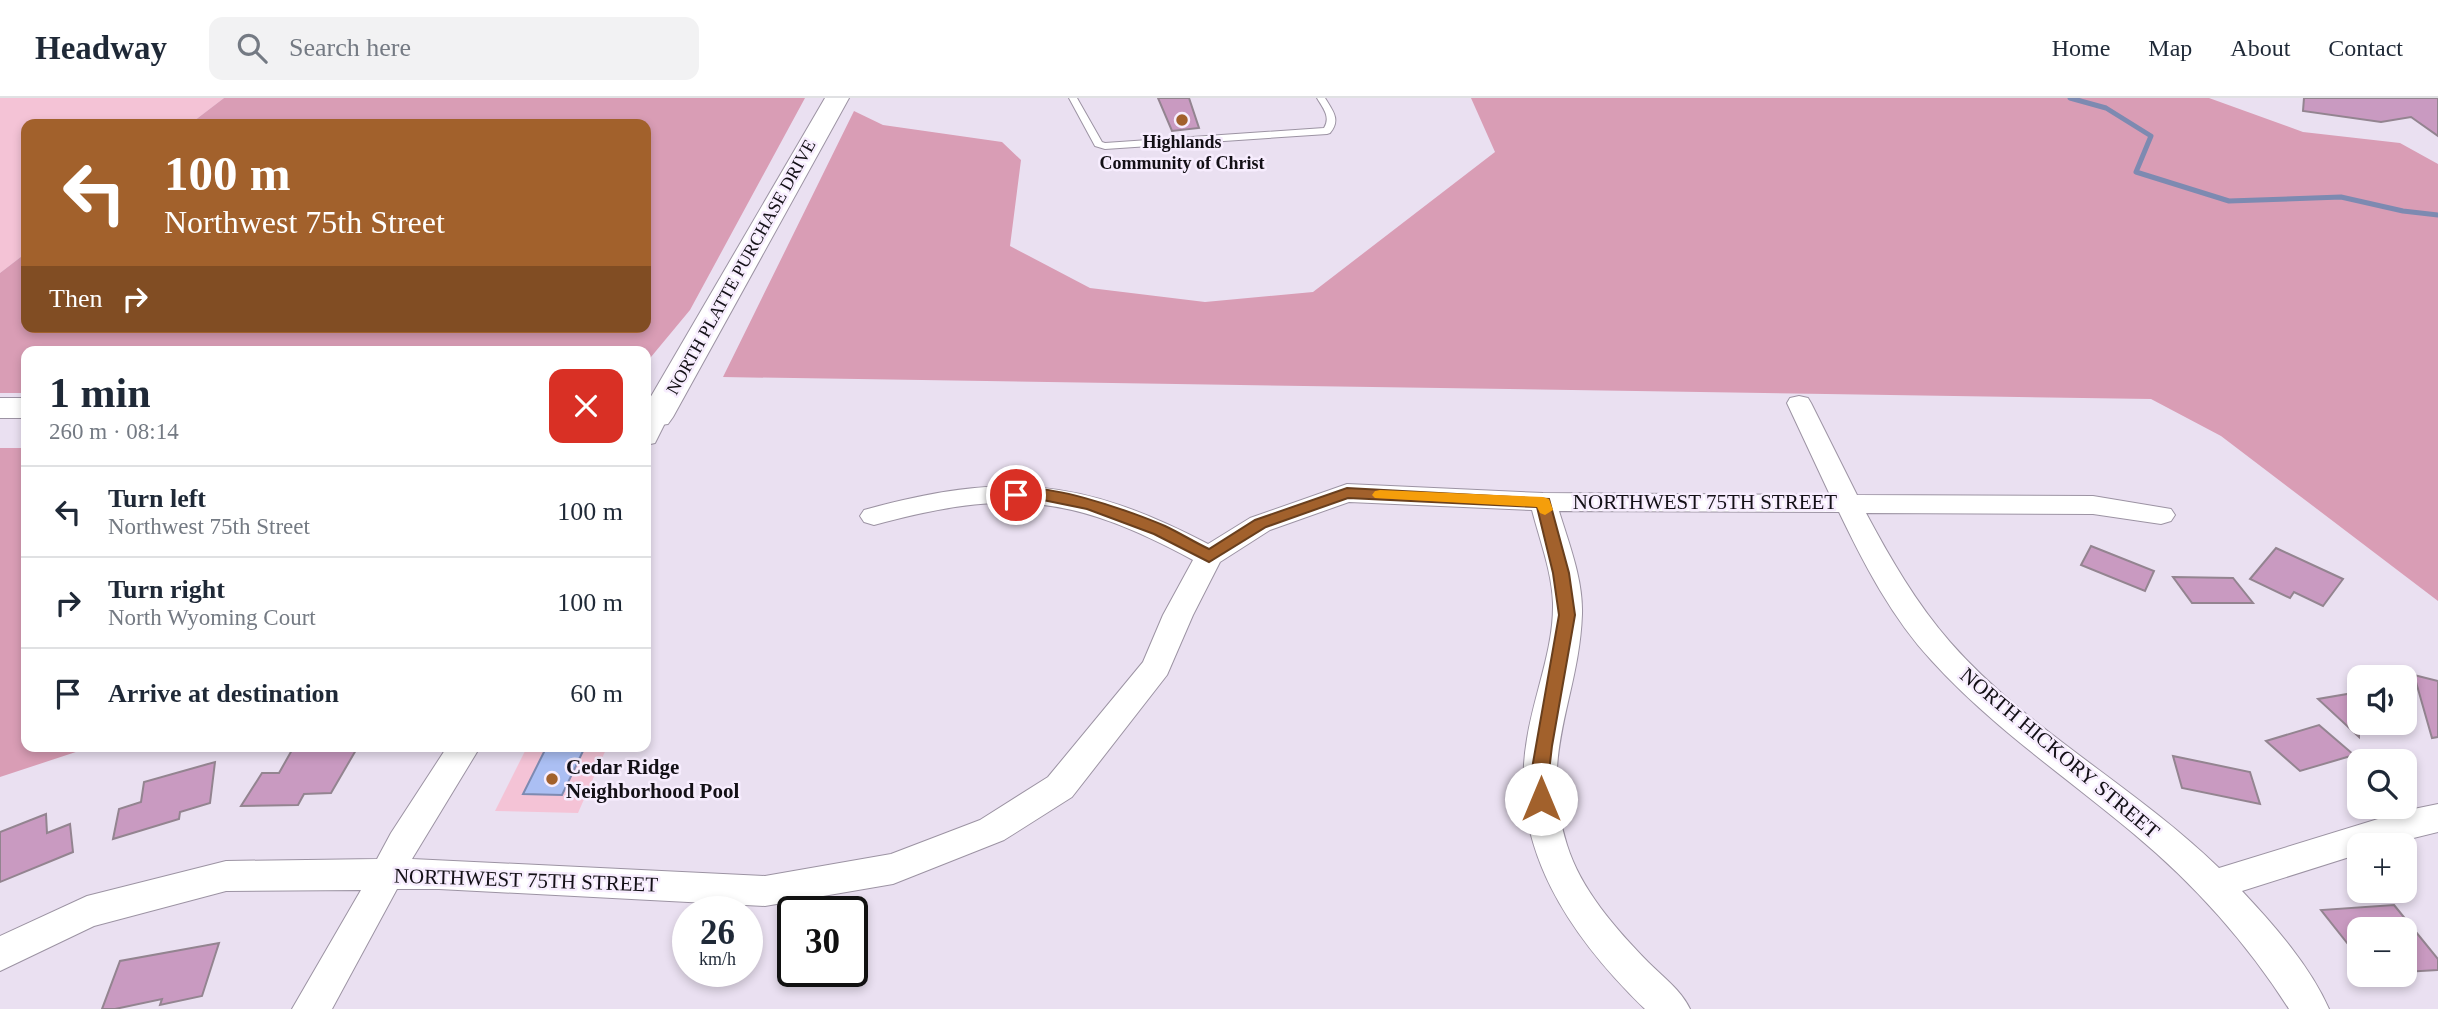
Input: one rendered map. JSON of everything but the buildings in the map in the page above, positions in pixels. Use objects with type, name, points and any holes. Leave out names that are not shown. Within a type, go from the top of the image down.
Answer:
[{"type":"street","name":"NORTH PLATTE PURCHASE DRIVE","points":[[651,421],[836,98]]},
{"type":"street","name":"NORTH HICKORY STREET","points":[[1799,403],[1905,607],[1940,651],[1981,692],[2148,826],[2213,885],[2248,923],[2296,985],[2310,1009]]},
{"type":"street","points":[[0,408],[21,408]]},
{"type":"street","name":"NORTHWEST 75TH STREET","points":[[0,954],[87,912],[226,876],[439,874],[765,891],[893,869],[992,830],[1060,788],[1156,667],[1178,615],[1209,556],[1260,524],[1347,493],[1543,502],[2093,505],[2161,515]]},
{"type":"street","points":[[874,516],[973,496],[1038,494],[1102,509],[1160,530],[1209,556]]},
{"type":"street","points":[[1543,502],[1561,573],[1567,615],[1539,780],[1543,817],[1558,866],[1591,923],[1643,983],[1671,1009]]},
{"type":"street","points":[[311,1009],[372,904],[386,874],[461,752]]},
{"type":"street","points":[[2213,885],[2404,825],[2438,818]]},
{"type":"lane","points":[[1073,98],[1098,144],[1105,146],[1327,131],[1332,126],[1333,119],[1321,98]]},
{"type":"shaded area","points":[[0,98],[224,98],[197,119],[21,119],[21,257],[0,273]]},
{"type":"shaded area","points":[[224,98],[805,98],[690,310],[651,357],[651,346],[21,346],[21,393],[0,393],[0,273],[21,257],[21,333],[651,333],[651,119],[197,119]]},
{"type":"shaded area","points":[[1471,98],[2209,98],[2303,132],[2400,143],[2438,164],[2438,601],[2221,436],[2151,399],[723,377],[854,111],[883,125],[1002,142],[1021,160],[1010,246],[1090,288],[1205,302],[1313,292],[1495,152]]},
{"type":"shaded area","points":[[0,448],[21,448],[21,752],[76,752],[0,777]]},
{"type":"shaded area","name":"Cedar Ridge Neighborhood Pool","points":[[524,752],[605,752],[578,813],[495,811]]},
{"type":"water","points":[[544,752],[583,752],[562,795],[523,794]]},
{"type":"waterway","points":[[2070,98],[2106,108],[2151,136],[2136,172],[2229,201],[2341,197],[2403,211],[2438,215]]},
{"type":"slow traffic","points":[[1380,495],[1543,502],[1545,510]]},
{"type":"place","name":"Highlands Community of Christ","points":[[1182,120]]},
{"type":"place","name":"Cedar Ridge Neighborhood Pool","points":[[552,779]]},
{"type":"route","points":[[1016,495],[1038,494],[1091,505],[1160,530],[1209,556],[1260,524],[1347,493],[1543,502],[1561,573],[1567,615],[1543,746],[1539,780],[1541,799]]}]
